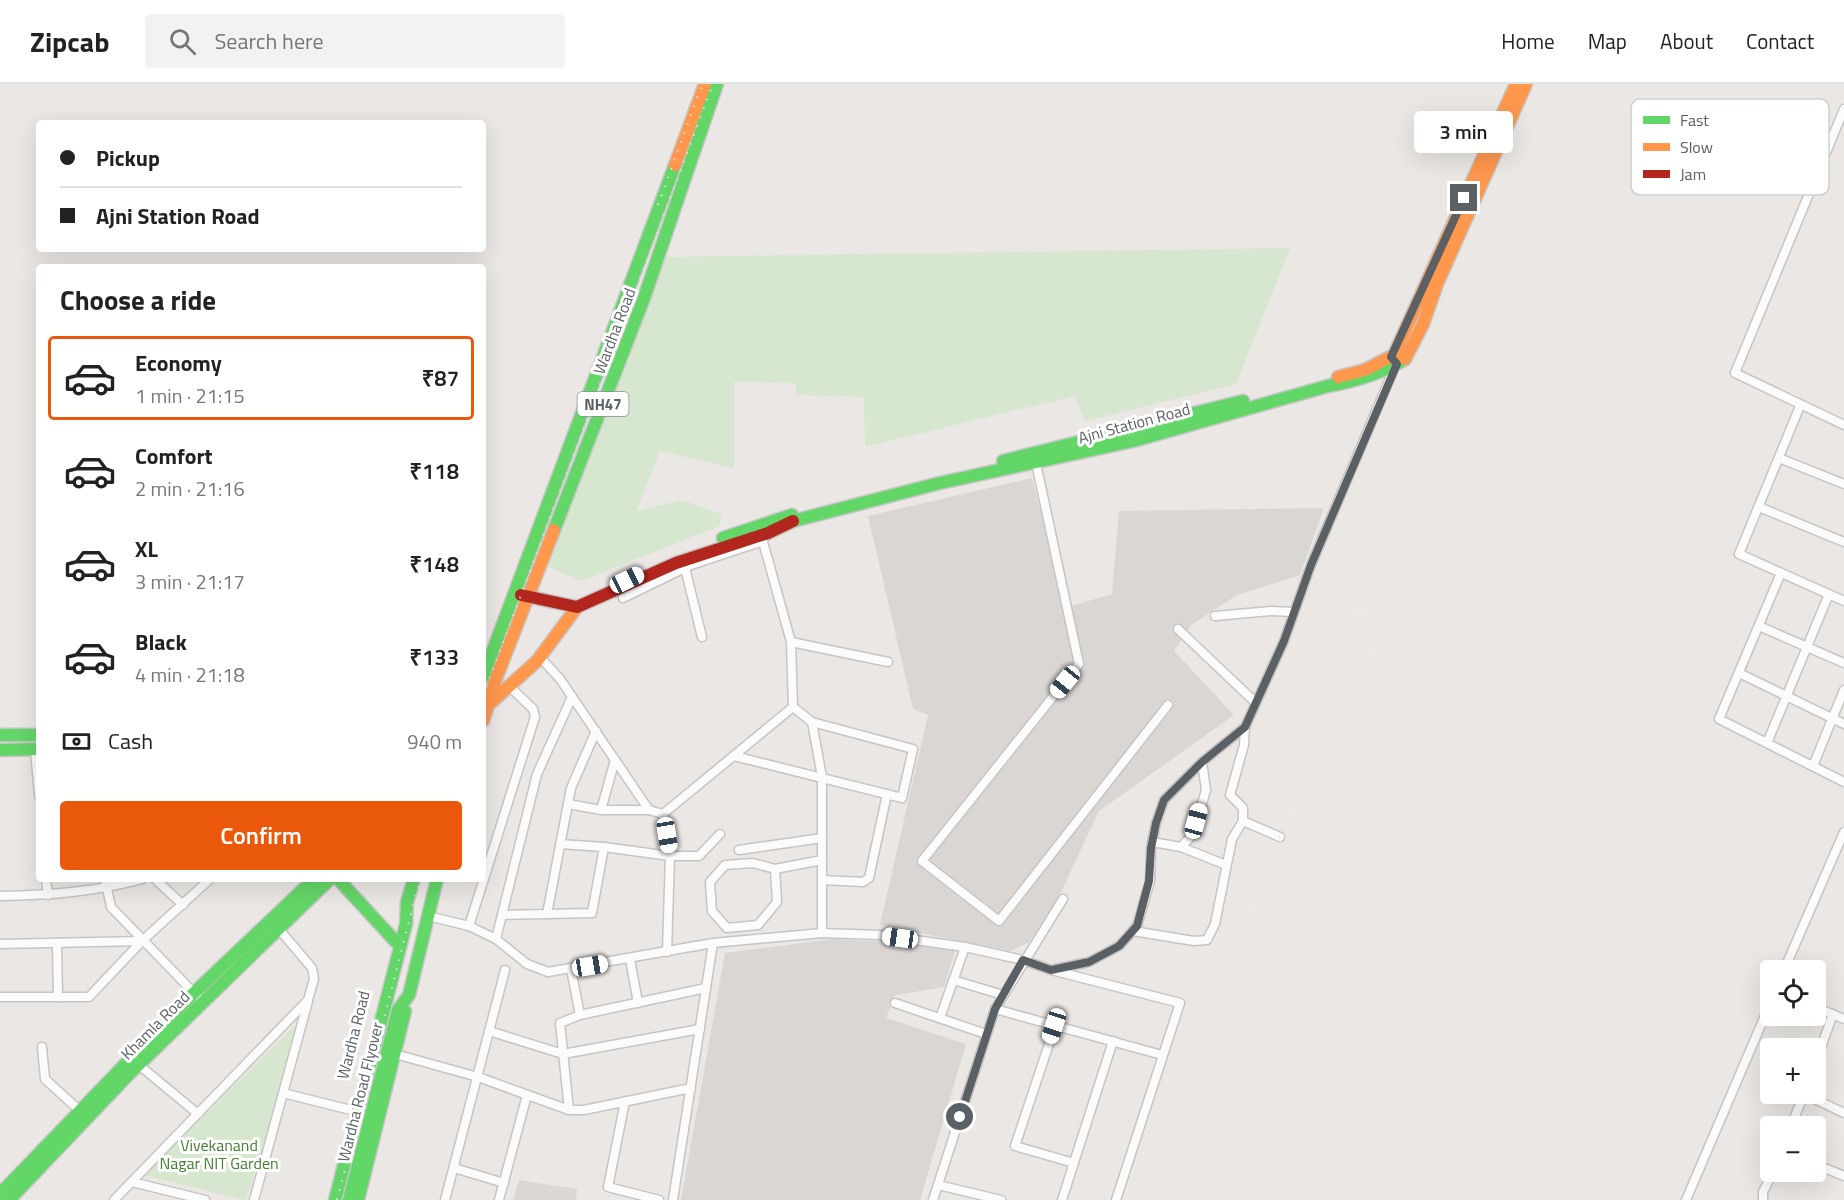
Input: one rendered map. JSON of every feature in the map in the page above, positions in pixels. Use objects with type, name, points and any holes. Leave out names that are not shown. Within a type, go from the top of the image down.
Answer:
[{"type":"main road","name":"Wardha Road","points":[[486,669],[705,84]]},
{"type":"main road","name":"Wardha Road","points":[[486,710],[644,298],[717,84]]},
{"type":"main road","points":[[1394,360],[1405,358],[1423,324],[1510,108],[1516,84]]},
{"type":"main road","points":[[1510,108],[1526,84]]},
{"type":"main road","name":"Ajni Station Road","points":[[584,603],[681,554],[761,534],[792,521],[854,504],[1222,411],[1357,381],[1394,360]]},
{"type":"main road","points":[[487,706],[510,687],[563,632],[584,603],[516,590]]},
{"type":"main road","points":[[0,735],[36,735]]},
{"type":"main road","points":[[0,750],[36,750]]},
{"type":"main road","name":"Khamla Road","points":[[0,1194],[80,1110],[198,998],[311,882]]},
{"type":"main road","name":"Khamla Road","points":[[9,1200],[139,1065],[198,998],[327,882]]},
{"type":"main road","points":[[342,882],[396,942]]},
{"type":"main road","name":"Wardha Road","points":[[329,1200],[413,882]]},
{"type":"main road","points":[[358,1200],[436,882]]},
{"type":"main road","name":"Wardha Road Flyover","points":[[335,1200],[406,924],[407,902]]},
{"type":"main road","name":"Wardha Road Flyover","points":[[349,1200],[398,1010],[409,995]]},
{"type":"street","points":[[1829,145],[1844,109]]},
{"type":"street","points":[[1808,195],[1735,373],[1844,425]]},
{"type":"street","points":[[1132,931],[1194,941],[1207,940],[1215,924],[1232,839],[1243,821],[1243,808],[1230,795],[1244,745],[1245,727],[1284,641],[1293,612],[1394,360]]},
{"type":"street","points":[[1800,406],[1739,554],[1844,601]]},
{"type":"street","points":[[1779,458],[1844,484]]},
{"type":"street","points":[[1031,461],[1079,664],[922,861],[999,921],[1168,705]]},
{"type":"street","points":[[1759,507],[1844,542]]},
{"type":"street","points":[[623,598],[761,534],[791,642],[793,707],[812,722],[913,749],[902,798],[734,756]]},
{"type":"street","points":[[685,568],[702,637]]},
{"type":"street","points":[[1781,573],[1719,719],[1844,782]]},
{"type":"street","points":[[1767,743],[1829,594]]},
{"type":"street","points":[[1215,616],[1272,611],[1293,612]]},
{"type":"street","points":[[1759,626],[1844,663]]},
{"type":"street","points":[[1178,629],[1256,704]]},
{"type":"street","points":[[791,642],[888,662]]},
{"type":"street","points":[[539,656],[572,697],[649,810]]},
{"type":"street","points":[[1739,673],[1786,699],[1844,724]]},
{"type":"street","points":[[486,875],[535,717],[533,709],[510,687]]},
{"type":"street","points":[[1813,766],[1844,690]]},
{"type":"street","points":[[496,939],[537,774],[572,697]]},
{"type":"street","points":[[663,814],[793,707]]},
{"type":"street","points":[[812,722],[822,777],[822,933]]},
{"type":"street","points":[[1051,970],[1089,962],[1119,946],[1137,926],[1149,881],[1152,842],[1164,800],[1202,762],[1245,727]]},
{"type":"street","points":[[547,914],[571,788],[596,731]]},
{"type":"street","points":[[601,810],[615,760]]},
{"type":"street","points":[[1181,847],[1193,834],[1206,790],[1202,762]]},
{"type":"street","points":[[822,880],[863,882],[869,878],[887,794]]},
{"type":"street","points":[[568,804],[601,810],[649,810],[663,814]]},
{"type":"street","points":[[663,814],[670,856],[667,952]]},
{"type":"street","points":[[1243,821],[1280,837]]},
{"type":"street","points":[[1788,960],[1844,832]]},
{"type":"street","points":[[560,844],[670,856],[699,856],[720,834]]},
{"type":"street","points":[[739,850],[822,838]]},
{"type":"street","points":[[1152,842],[1181,847],[1226,865]]},
{"type":"street","points":[[502,915],[592,913],[604,847]]},
{"type":"street","points":[[775,869],[777,902],[758,925],[727,928],[712,911],[710,882],[725,865],[753,863],[775,869],[822,860]]},
{"type":"street","points":[[46,882],[48,895]]},
{"type":"street","points":[[105,882],[111,907],[198,998]]},
{"type":"street","points":[[0,896],[48,895],[106,889],[131,882]]},
{"type":"street","points":[[157,882],[183,905]]},
{"type":"street","points":[[0,997],[89,997],[142,941],[207,882]]},
{"type":"street","points":[[470,926],[484,882]]},
{"type":"street","points":[[933,1200],[995,1009],[1023,960],[1063,899]]},
{"type":"street","points":[[428,915],[470,926],[496,939],[527,964],[548,972],[713,944],[822,933],[879,935],[965,947],[1023,960],[1051,970],[1180,1003],[1116,1200]]},
{"type":"street","points":[[738,927],[740,941]]},
{"type":"street","points":[[255,1200],[314,979],[312,968],[278,928]]},
{"type":"street","points":[[0,944],[142,941]]},
{"type":"street","points":[[57,943],[58,997]]},
{"type":"street","points":[[673,1200],[713,944]]},
{"type":"street","points":[[940,1018],[965,947]]},
{"type":"street","points":[[630,959],[638,1003]]},
{"type":"street","points":[[571,969],[580,1015]]},
{"type":"street","points":[[445,1200],[505,970]]},
{"type":"street","points":[[953,980],[1003,994]]},
{"type":"street","points":[[569,1110],[560,1023],[580,1015],[706,988]]},
{"type":"street","points":[[114,1200],[308,1000]]},
{"type":"street","points":[[895,1003],[986,1034]]},
{"type":"street","points":[[995,1009],[1162,1055]]},
{"type":"street","points":[[1826,1011],[1844,1019]]},
{"type":"street","points":[[1824,1038],[1833,1014]]},
{"type":"street","points":[[1054,1026],[1015,1146],[1074,1163]]},
{"type":"street","points":[[1686,1200],[1761,1026]]},
{"type":"street","points":[[489,1031],[563,1054],[700,1029]]},
{"type":"street","points":[[1062,1200],[1113,1041]]},
{"type":"street","points":[[42,1047],[45,1079],[80,1110]]},
{"type":"street","points":[[395,1054],[478,1077],[569,1110],[584,1110],[691,1088]]},
{"type":"street","points":[[139,1065],[198,1113]]},
{"type":"street","points":[[283,1093],[351,1110]]},
{"type":"street","points":[[500,1200],[527,1095]]},
{"type":"street","points":[[626,1101],[608,1187],[659,1200]]},
{"type":"street","points":[[1825,1104],[1844,1113]]},
{"type":"street","points":[[454,1168],[504,1183]]},
{"type":"street","points":[[1826,1169],[1844,1176]]},
{"type":"street","points":[[132,1182],[206,1200]]},
{"type":"street","points":[[1763,1200],[1763,1192],[1768,1182]]},
{"type":"street","points":[[938,1185],[1001,1200]]},
{"type":"shaded area","points":[[1032,478],[1065,608],[1112,594],[1119,511],[1324,508],[1300,575],[1237,595],[1191,625],[1174,651],[1234,715],[1099,811],[1055,905],[1028,943],[1010,951],[880,925],[928,715],[913,709],[868,516]]},
{"type":"shaded area","points":[[832,939],[889,942],[955,951],[944,987],[895,995],[886,1018],[966,1044],[920,1200],[681,1200],[725,953]]},
{"type":"shaded area","points":[[519,1180],[577,1189],[576,1200],[513,1200]]},
{"type":"green space","points":[[1290,248],[1236,384],[1085,421],[1075,396],[865,447],[864,397],[797,395],[795,383],[734,382],[734,468],[660,451],[636,511],[682,500],[721,514],[720,526],[581,581],[546,566],[665,257]]},
{"type":"green space","name":"Vivekanand Nagar NIT Garden","points":[[304,1016],[246,1200],[139,1174],[200,1120]]},
{"type":"railway","points":[[658,205],[702,84]]},
{"type":"railway","points":[[486,688],[713,84]]},
{"type":"railway","points":[[1163,1200],[1313,732],[1379,567],[1587,84]]},
{"type":"railway","points":[[1185,1200],[1331,744],[1402,563],[1610,84]]},
{"type":"railway","points":[[337,1200],[419,882]]},
{"type":"traffic: fast","points":[[554,530],[644,298],[717,84]]},
{"type":"traffic: fast","points":[[486,669],[675,165]]},
{"type":"traffic: fast","points":[[793,521],[940,483],[1133,441],[1358,379],[1377,373],[1405,359]]},
{"type":"traffic: fast","points":[[1003,461],[1243,401]]},
{"type":"traffic: fast","points":[[723,538],[792,515]]},
{"type":"traffic: fast","points":[[0,735],[36,735]]},
{"type":"traffic: fast","points":[[0,750],[36,749]]},
{"type":"traffic: fast","points":[[0,1194],[194,993],[311,882]]},
{"type":"traffic: fast","points":[[9,1200],[128,1075],[327,882]]},
{"type":"traffic: fast","points":[[341,882],[396,942]]},
{"type":"traffic: fast","points":[[335,1200],[406,924],[407,902],[413,882]]},
{"type":"traffic: fast","points":[[349,1200],[398,1010],[409,995],[436,882]]},
{"type":"traffic: fast","points":[[358,1200],[405,1011]]},
{"type":"traffic: slow","points":[[675,165],[705,84]]},
{"type":"traffic: slow","points":[[1338,377],[1365,370],[1394,355],[1516,84]]},
{"type":"traffic: slow","points":[[1405,359],[1423,324],[1437,284],[1526,84]]},
{"type":"traffic: slow","points":[[486,711],[495,681],[554,530]]},
{"type":"traffic: slow","points":[[487,706],[537,661],[577,607]]},
{"type":"traffic: jam","points":[[521,595],[577,607],[676,563],[768,533],[793,521]]},
{"type":"route","points":[[960,1117],[995,1009],[1023,960],[1051,970],[1089,962],[1119,946],[1137,926],[1149,881],[1151,848],[1156,823],[1164,800],[1202,762],[1245,727],[1284,641],[1311,565],[1322,545],[1397,364],[1391,357],[1394,355],[1464,198]]}]
